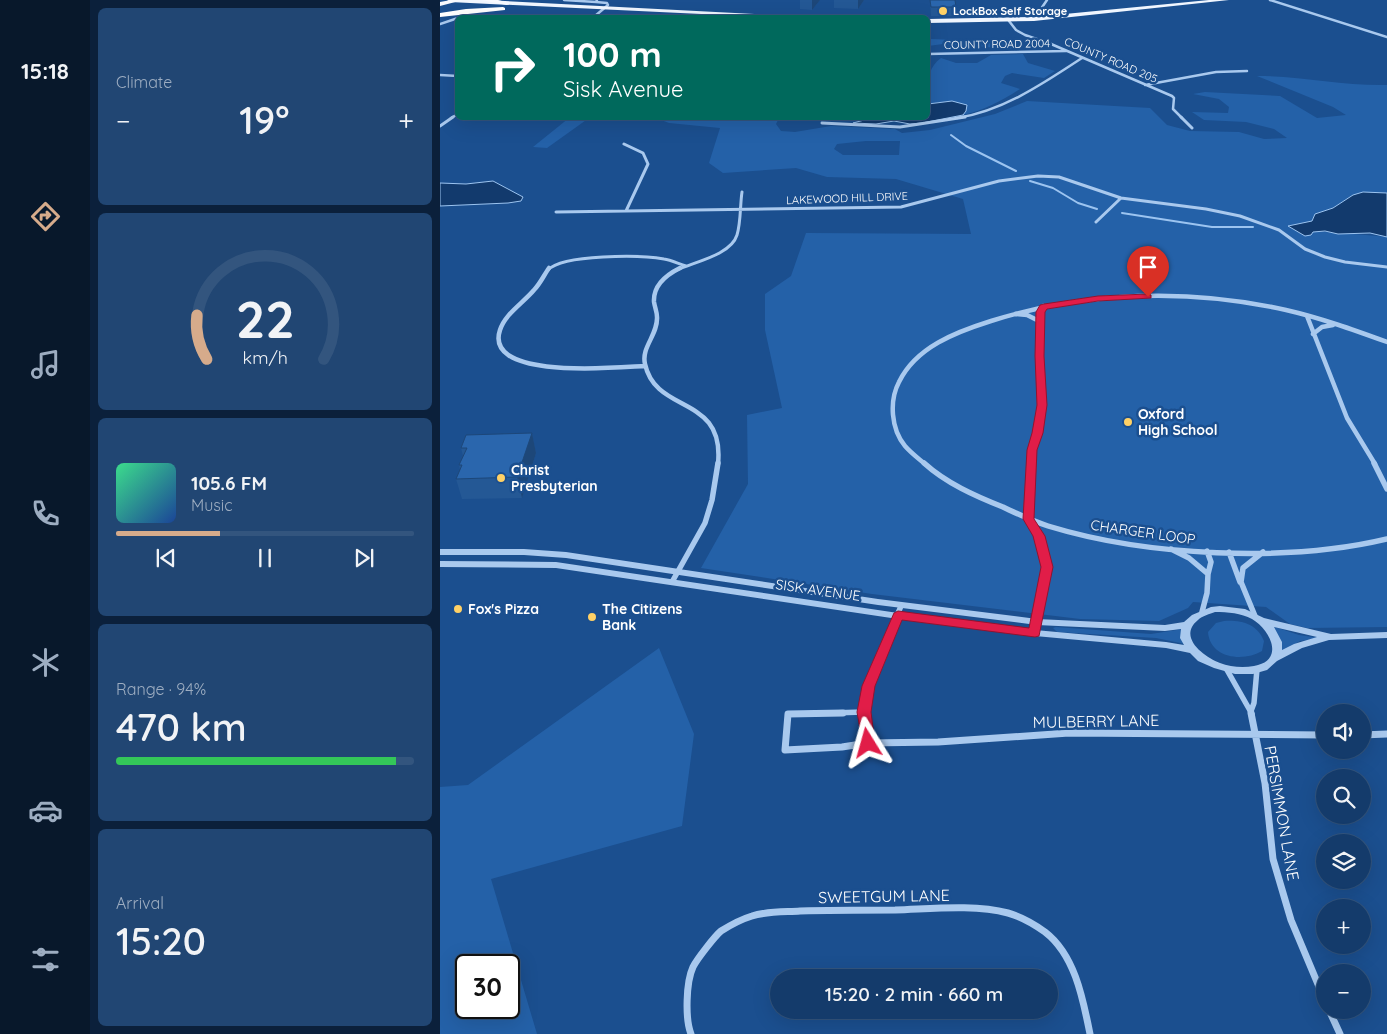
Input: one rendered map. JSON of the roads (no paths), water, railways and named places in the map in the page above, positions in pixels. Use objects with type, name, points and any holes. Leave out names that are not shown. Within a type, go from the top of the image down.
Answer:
[{"type":"highway","points":[[484,0],[505,6]]},
{"type":"highway","points":[[440,4],[460,2]]},
{"type":"highway","points":[[440,15],[460,2]]},
{"type":"highway","points":[[440,15],[505,6]]},
{"type":"main road","points":[[450,0],[598,14],[718,15]]},
{"type":"main road","points":[[930,21],[1034,20],[1226,0]]},
{"type":"main road","points":[[505,6],[605,8],[718,15]]},
{"type":"street","points":[[564,0],[597,1],[608,4],[598,14]]},
{"type":"street","points":[[1034,20],[1047,0]]},
{"type":"street","points":[[1270,0],[1387,37]]},
{"type":"street","points":[[440,24],[455,19]]},
{"type":"street","name":"COUNTY ROAD 205","points":[[1009,21],[1019,32],[1172,96],[1174,98],[1173,109],[1192,128]]},
{"type":"street","name":"COUNTY ROAD 2004","points":[[930,54],[1067,51]]},
{"type":"street","points":[[822,124],[900,127],[966,117],[988,111],[1045,83],[1082,58]]},
{"type":"street","points":[[1145,85],[1216,72],[1246,71]]},
{"type":"street","points":[[440,75],[455,76]]},
{"type":"street","points":[[440,126],[455,116]]},
{"type":"street","points":[[624,144],[641,152],[647,158],[648,164],[626,211]]},
{"type":"street","name":"LAKEWOOD HILL DRIVE","points":[[556,212],[901,207],[921,203],[997,180],[1028,176],[1061,178],[1121,198],[1207,209],[1243,217],[1275,228],[1303,248],[1322,257],[1348,263],[1387,267]]},
{"type":"street","points":[[672,582],[708,517],[720,443],[710,422],[662,392],[645,366],[645,347],[654,333],[657,320],[654,312],[654,297],[658,287],[665,278],[686,266],[716,255],[734,242],[737,236],[742,192]]},
{"type":"street","points":[[1096,222],[1121,198]]},
{"type":"street","points":[[645,366],[549,368],[512,358],[498,344],[498,336],[506,321],[538,288],[551,266],[556,263],[573,260],[652,258],[672,261],[686,266]]},
{"type":"street","name":"CHARGER LOOP","points":[[1387,342],[1307,316],[1233,302],[1164,296],[1098,298],[1044,306],[1008,315],[958,332],[936,344],[915,360],[898,383],[893,401],[895,420],[903,443],[939,476],[978,498],[1053,528],[1124,544],[1229,552],[1340,548],[1387,539]]},
{"type":"street","points":[[1035,633],[1047,567],[1039,536],[1028,519],[1032,450],[1038,433],[1042,405],[1041,312],[1044,306]]},
{"type":"street","points":[[1008,315],[1027,315],[1041,322]]},
{"type":"street","points":[[1307,316],[1347,418],[1377,467],[1387,489]]},
{"type":"street","points":[[1314,334],[1322,327],[1338,325]]},
{"type":"street","points":[[1168,548],[1189,558],[1208,574]]},
{"type":"street","points":[[1191,650],[1186,641],[1185,633],[1187,625],[1202,612],[1207,593],[1211,562],[1207,551]]},
{"type":"street","name":"SISK AVENUE","points":[[440,552],[524,552],[566,555],[901,606],[1037,622],[1165,628],[1187,625]]},
{"type":"street","points":[[1229,552],[1240,582],[1258,618],[1272,629],[1278,640],[1278,650],[1274,660]]},
{"type":"street","points":[[1240,582],[1243,568],[1263,552]]},
{"type":"street","name":"SISK AVENUE","points":[[440,564],[556,565],[898,616],[1035,633],[1166,645],[1191,650],[1206,662],[1227,670],[1242,671],[1256,669],[1298,646],[1331,637]]},
{"type":"street","points":[[868,743],[864,712],[868,686],[901,606]]},
{"type":"street","name":"SISK AVENUE","points":[[1202,612],[1228,609],[1307,633],[1331,637],[1387,635]]},
{"type":"street","name":"PERSIMMON LANE","points":[[1251,711],[1254,703],[1256,669]]},
{"type":"street","name":"PERSIMMON LANE","points":[[1227,670],[1251,711],[1266,782],[1273,859],[1291,920],[1316,980]]},
{"type":"street","name":"MULBERRY LANE","points":[[864,712],[788,714],[786,750],[842,747],[868,743],[938,742],[1069,733],[1316,735]]},
{"type":"street","points":[[1371,735],[1387,734]]},
{"type":"street","name":"SWEETGUM LANE","points":[[691,1034],[688,1026],[688,1004],[693,967],[720,932],[751,916],[777,912],[831,910],[982,909],[1002,910],[1015,914],[1054,938],[1072,967],[1090,1034]]},
{"type":"street","points":[[1333,1019],[1340,1034]]},
{"type":"waterway","points":[[951,135],[966,146],[1016,171]]},
{"type":"waterway","points":[[1030,181],[1053,188],[1078,203],[1097,209]]},
{"type":"waterway","points":[[1122,213],[1212,227],[1253,227]]},
{"type":"place","name":"LockBox Self Storage","points":[[943,11]]},
{"type":"place","name":"Oxford High School","points":[[1128,422]]},
{"type":"place","name":"Christ Presbyterian","points":[[501,478]]},
{"type":"place","name":"Fox's Pizza","points":[[458,609]]},
{"type":"place","name":"The Citizens Bank","points":[[592,617]]}]
